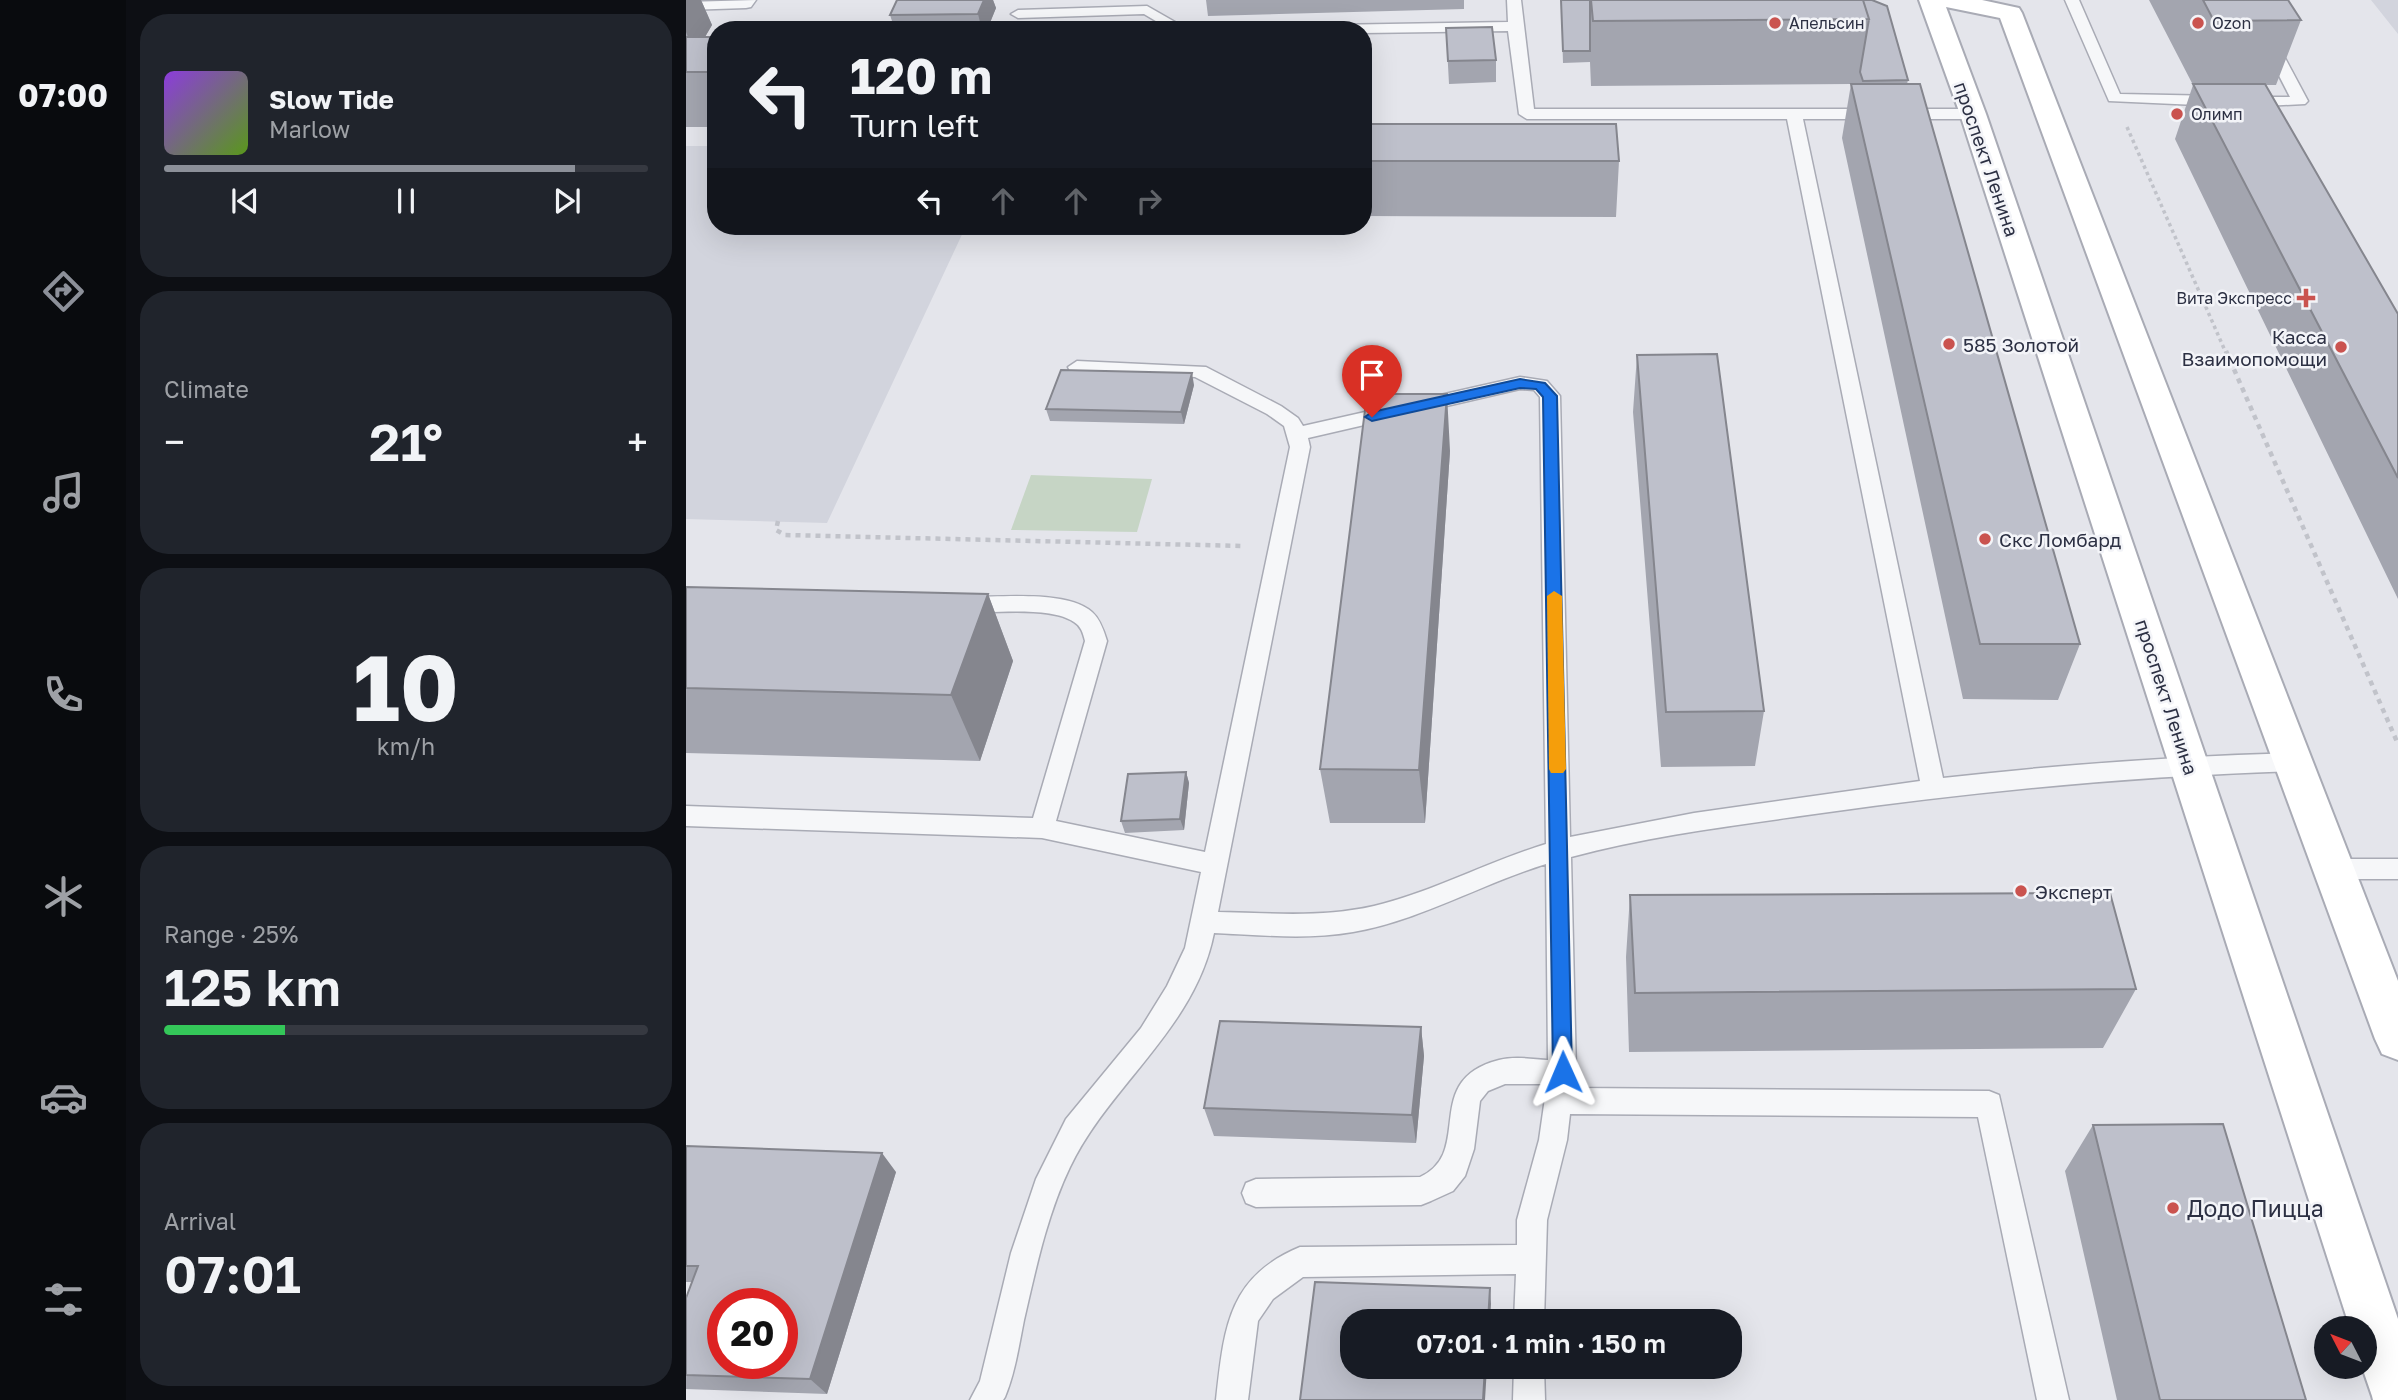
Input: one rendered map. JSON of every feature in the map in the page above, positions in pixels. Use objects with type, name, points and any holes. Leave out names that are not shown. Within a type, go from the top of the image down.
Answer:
[{"type":"street","name":"проспект Ленина","points":[[1931,0],[1973,114],[2398,1396]]},
{"type":"street","points":[[1945,0],[2010,13],[2398,1039]]},
{"type":"lane","points":[[686,6],[746,4],[749,0]]},
{"type":"lane","points":[[1514,0],[1528,120],[1973,114]]},
{"type":"lane","points":[[2072,0],[2114,98],[2240,108],[2301,101],[2247,0]]},
{"type":"lane","points":[[1018,14],[1148,5],[1169,21]]},
{"type":"lane","points":[[1372,28],[1515,26]]},
{"type":"lane","points":[[1794,115],[1933,787]]},
{"type":"lane","points":[[986,1400],[993,1386],[1040,1203],[1055,1166],[1092,1106],[1170,1008],[1186,977],[1205,922],[1300,447],[1298,434],[1291,422],[1274,410],[1199,371],[1077,367]]},
{"type":"lane","points":[[1298,434],[1520,383],[1535,384],[1547,390],[1550,396],[1563,1072],[1553,1140],[1532,1220],[1529,1309]]},
{"type":"lane","points":[[937,604],[1063,608],[1080,614],[1094,630],[1096,641],[1042,828]]},
{"type":"lane","points":[[1205,922],[1314,925],[1353,921],[1422,901],[1528,859],[1559,850],[1638,832],[1933,787],[2189,764],[2293,762]]},
{"type":"lane","points":[[686,816],[1042,828],[1216,864]]},
{"type":"lane","points":[[2333,869],[2398,869]]},
{"type":"lane","points":[[1256,1193],[1421,1191],[1438,1186],[1452,1175],[1461,1155],[1462,1112],[1467,1096],[1477,1083],[1498,1073],[1563,1072]]},
{"type":"lane","points":[[1560,1101],[1989,1104],[2053,1400]]},
{"type":"lane","points":[[1233,1400],[1241,1325],[1249,1305],[1262,1286],[1278,1273],[1300,1262],[1529,1259]]},
{"type":"lane","points":[[1529,1379],[1529,1400]]},
{"type":"path","points":[[2114,98],[2398,744]]},
{"type":"path","points":[[778,521],[776,530],[785,535],[1280,547]]},
{"type":"shaded area","points":[[2371,0],[2398,0],[2398,34]]},
{"type":"shaded area","points":[[686,146],[707,146],[707,235],[962,235],[827,523],[686,519]]},
{"type":"green space","points":[[1031,475],[1152,479],[1137,532],[1011,530]]},
{"type":"building","points":[[897,0],[984,0],[978,14],[890,15]]},
{"type":"building","points":[[1561,0],[1590,0],[1590,51],[1563,51]]},
{"type":"building","points":[[1591,0],[1863,0],[1869,19],[1593,21]]},
{"type":"building","points":[[1863,0],[1872,0],[1887,6],[1908,80],[1863,81],[1860,72],[1869,19]]},
{"type":"building","points":[[2203,0],[2288,0],[2301,20],[2214,21]]},
{"type":"building","points":[[1492,27],[1496,60],[1448,61],[1446,28]]},
{"type":"building","points":[[686,37],[707,37],[707,72],[686,72]]},
{"type":"building","points":[[1851,84],[1920,84],[2080,644],[1980,644]]},
{"type":"building","points":[[2193,84],[2265,84],[2398,314],[2398,478]]},
{"type":"building","points":[[1372,124],[1616,124],[1619,161],[1372,161]]},
{"type":"building","points":[[1717,354],[1764,711],[1666,712],[1637,355]]},
{"type":"building","points":[[1061,370],[1192,373],[1181,412],[1046,409]]},
{"type":"building","points":[[1367,394],[1447,394],[1419,770],[1320,769]]},
{"type":"building","points":[[686,587],[988,594],[951,695],[686,688]]},
{"type":"building","points":[[1186,772],[1180,819],[1121,821],[1128,774]]},
{"type":"building","points":[[2110,893],[2136,989],[1635,993],[1630,895]]},
{"type":"building","points":[[1220,1021],[1421,1027],[1412,1115],[1204,1108]]},
{"type":"building","points":[[2223,1124],[2306,1400],[2160,1400],[2093,1125]]},
{"type":"building","points":[[686,1146],[882,1153],[810,1379],[798,1379],[798,1288],[707,1288],[707,1376],[686,1375],[686,1298],[698,1266],[686,1266]]},
{"type":"building","points":[[1315,1282],[1490,1288],[1489,1309],[1340,1309],[1340,1379],[1484,1379],[1483,1400],[1300,1400]]},
{"type":"slow traffic","points":[[1554,596],[1557,769]]},
{"type":"place","name":"Апельсин","points":[[1775,23]]},
{"type":"place","name":"Ozon","points":[[2198,23]]},
{"type":"place","name":"Олимп","points":[[2177,114]]},
{"type":"place","name":"Вита Экспресс","points":[[2306,298]]},
{"type":"place","name":"585 Золотой","points":[[1949,344]]},
{"type":"place","name":"Касса Взаимопомощи","points":[[2341,347]]},
{"type":"place","name":"Скс Ломбард","points":[[1985,539]]},
{"type":"place","name":"Эксперт","points":[[2021,891]]},
{"type":"place","name":"Додо Пицца","points":[[2173,1208]]},
{"type":"route","points":[[1372,417],[1520,383],[1540,386],[1547,390],[1550,396],[1563,1072]]}]
